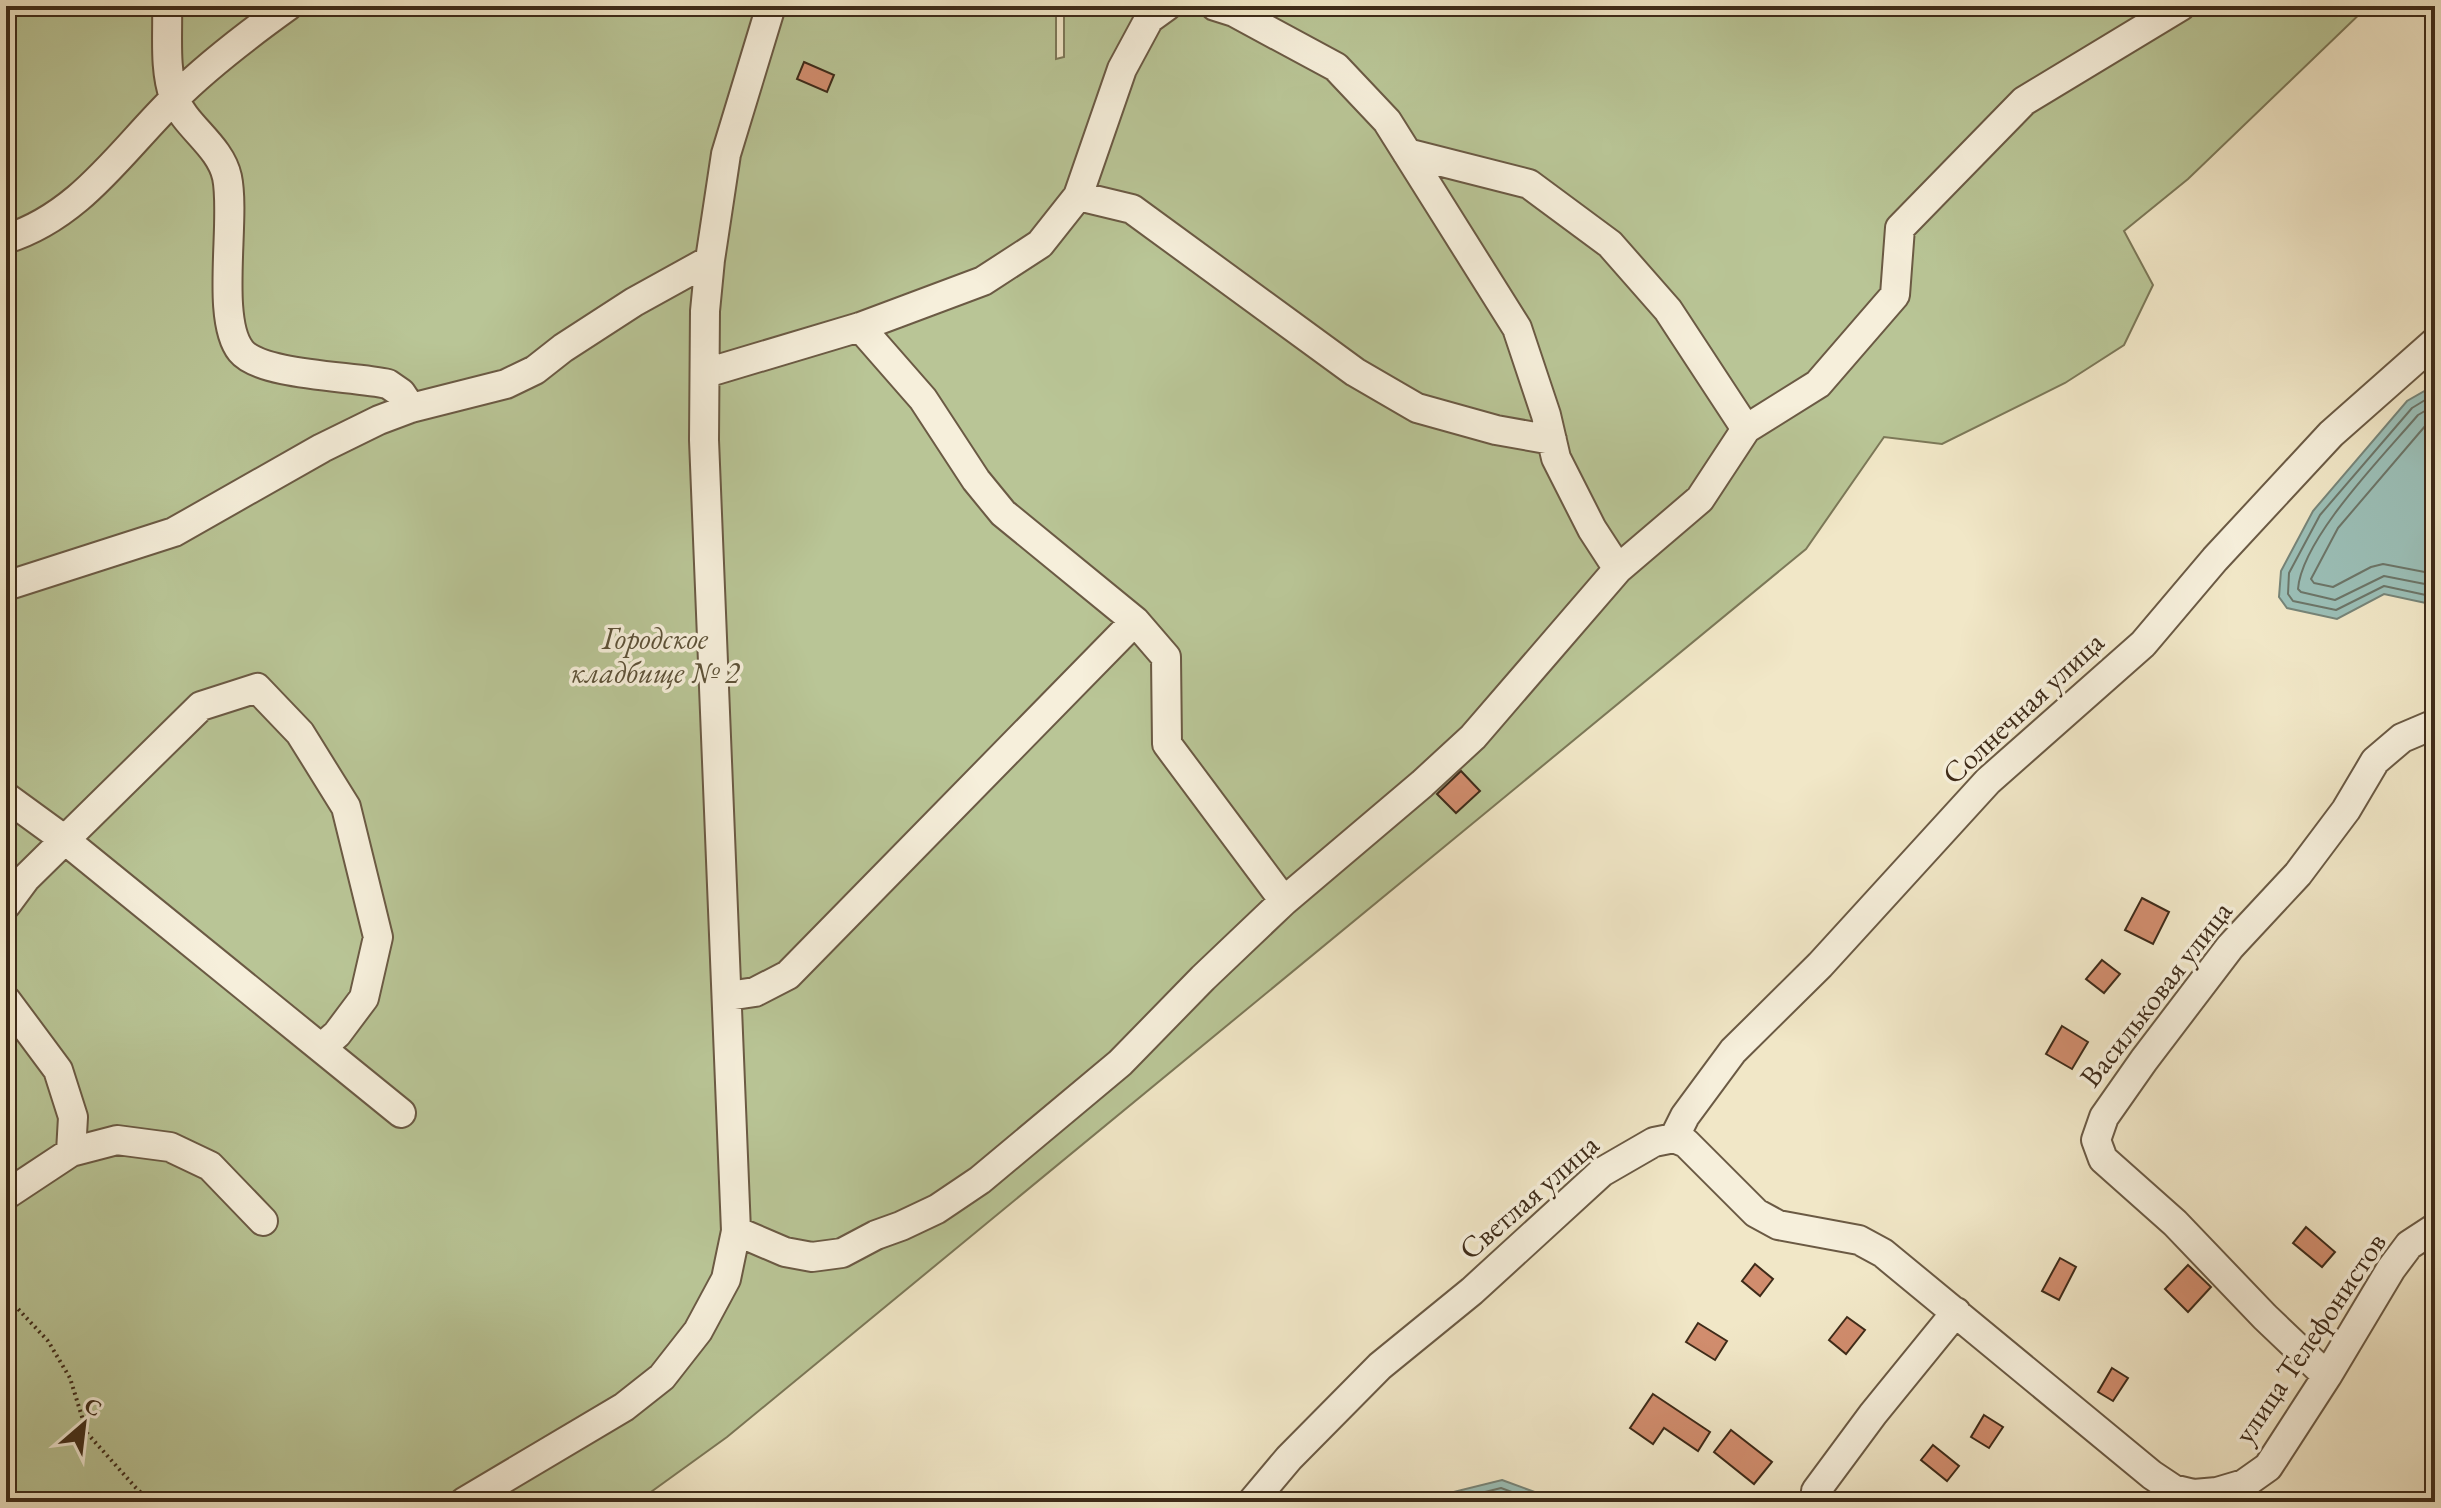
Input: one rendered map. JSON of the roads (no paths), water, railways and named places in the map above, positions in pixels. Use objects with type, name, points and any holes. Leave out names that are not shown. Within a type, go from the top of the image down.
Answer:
[{"type":"street","points":[[167,6],[168,65],[174,99],[219,155],[227,178],[229,310],[231,332],[242,352],[257,362],[285,370],[388,384],[401,393],[411,408]]},
{"type":"street","points":[[6,239],[30,232],[72,204],[109,170],[174,99],[288,6]]},
{"type":"street","points":[[464,1502],[624,1407],[662,1377],[698,1331],[726,1279],[736,1231],[704,440],[705,311],[726,154],[771,6]]},
{"type":"street","points":[[706,373],[860,327],[983,281],[1040,244],[1078,196],[1122,69],[1149,19],[1167,6]]},
{"type":"street","points":[[1215,6],[1234,12],[1336,67],[1387,121],[1517,328],[1546,415],[1556,458],[1592,529],[1618,569]]},
{"type":"street","points":[[736,1231],[785,1252],[812,1257],[842,1253],[937,1209],[980,1180],[1120,1063],[1284,901],[1473,737],[1618,569],[1700,499],[1746,429],[1818,384],[1895,295],[1900,228],[2024,101],[2181,6]]},
{"type":"street","points":[[1407,153],[1529,184],[1610,244],[1668,310],[1746,429]]},
{"type":"street","points":[[1078,196],[1132,209],[1355,372],[1417,408],[1496,430],[1552,440]]},
{"type":"street","points":[[6,586],[174,532],[322,448],[379,420],[411,408],[506,384],[535,370],[634,302],[710,260]]},
{"type":"street","points":[[860,327],[923,399],[976,480],[1003,513],[1135,621],[1166,657],[1167,744],[1284,901]]},
{"type":"street","name":"Солнечная улица","points":[[1674,1138],[1685,1116],[1733,1051],[1820,965],[1988,781],[2143,644],[2215,559],[2331,434],[2435,342]]},
{"type":"street","points":[[728,996],[755,992],[788,975],[1135,621]]},
{"type":"street","points":[[6,905],[26,878],[201,706],[257,688],[300,733],[346,807],[378,937],[364,998],[337,1034],[321,1048]]},
{"type":"street","name":"Васильковая улица","points":[[2327,1376],[2265,1317],[2175,1223],[2103,1159],[2096,1140],[2104,1117],[2144,1060],[2230,947],[2298,874],[2346,810],[2375,761],[2402,738],[2435,724]]},
{"type":"street","points":[[6,797],[65,840],[401,1113]]},
{"type":"street","points":[[6,1000],[58,1070],[73,1117],[71,1152]]},
{"type":"street","points":[[1674,1138],[1686,1143],[1756,1213],[1778,1225],[1859,1240],[1883,1253],[1956,1312],[1873,1414],[1816,1491]]},
{"type":"street","name":"Светлая улица","points":[[1252,1502],[1289,1458],[1380,1366],[1433,1325],[1570,1199],[1602,1172],[1654,1142],[1674,1138]]},
{"type":"street","points":[[6,1195],[71,1152],[117,1140],[170,1147],[210,1166],[263,1221]]},
{"type":"street","name":"улица Телефонистов","points":[[1956,1312],[2152,1475],[2173,1489],[2194,1494],[2217,1492],[2244,1484],[2268,1467],[2391,1269],[2409,1245],[2435,1228]]},
{"type":"water","points":[[2435,385],[2435,605],[2384,594],[2337,619],[2287,608],[2279,597],[2281,571],[2313,511],[2407,401]]},
{"type":"water","points":[[1502,1480],[1562,1502],[1421,1502],[1421,1500]]},
{"type":"park label","name":"Городское кладбище № 2","points":[[655,656]]}]
